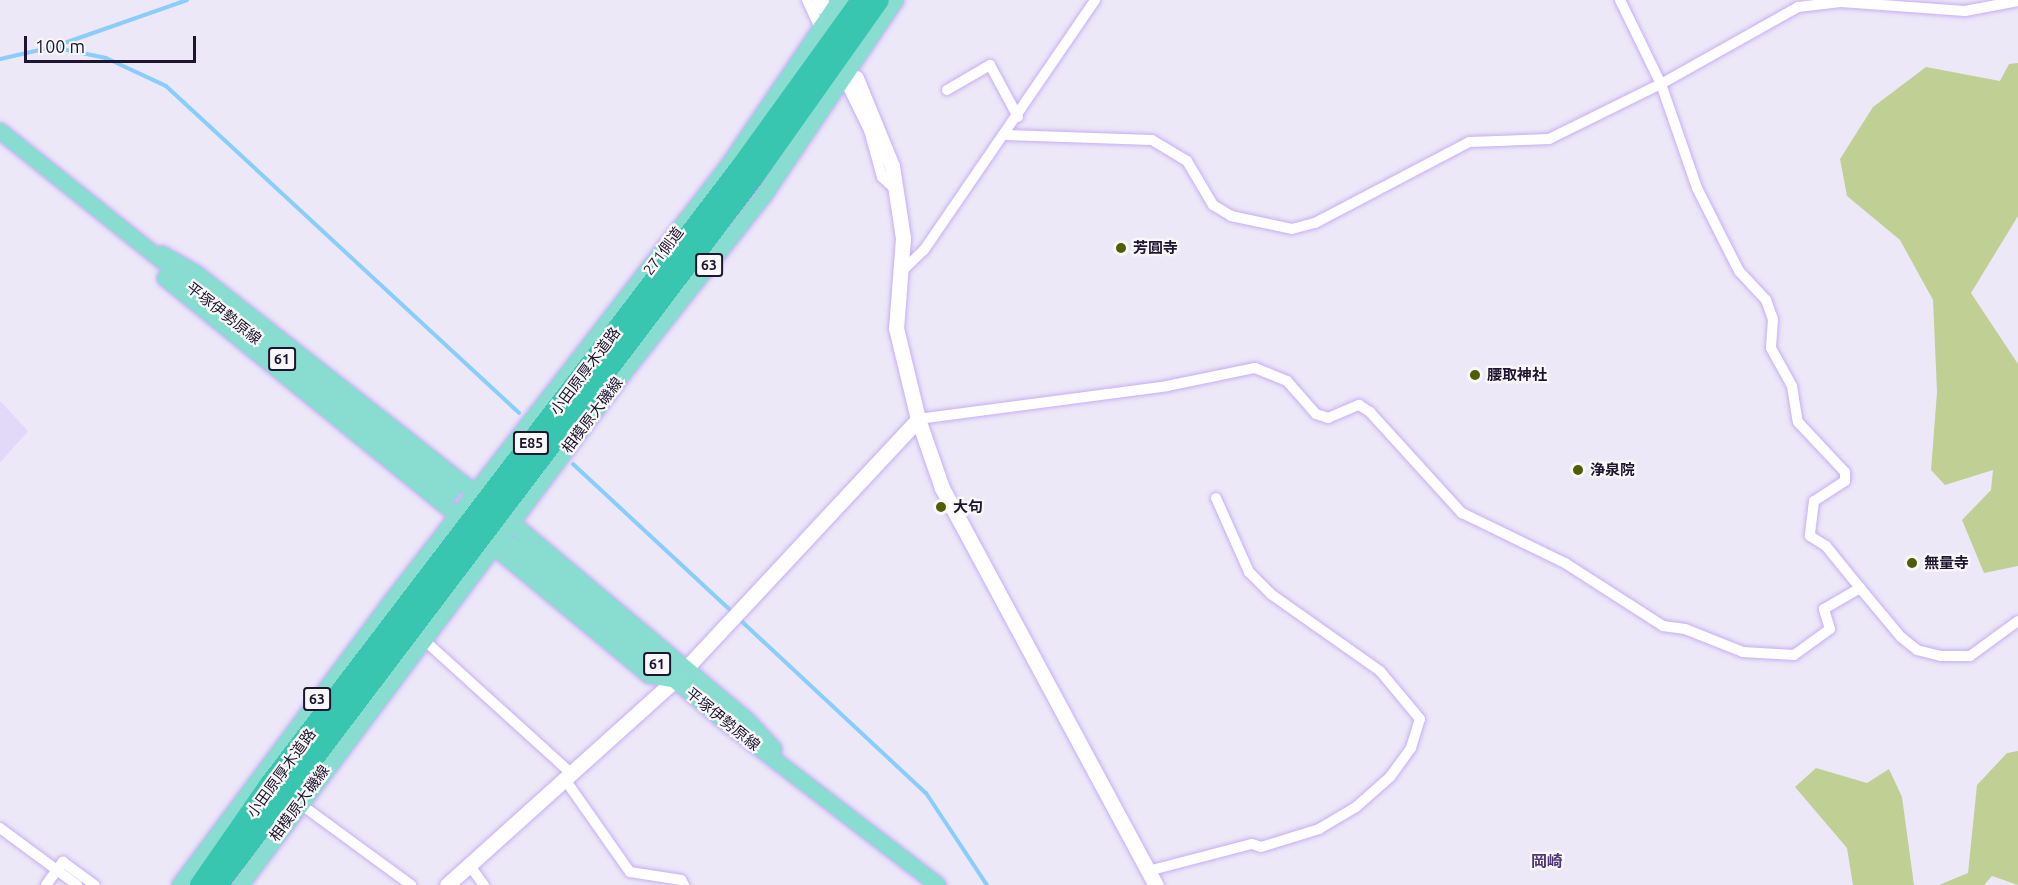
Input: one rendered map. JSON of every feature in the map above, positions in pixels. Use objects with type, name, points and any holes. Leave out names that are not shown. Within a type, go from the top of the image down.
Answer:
[{"type":"highway","name":"小田原厚木道路","points":[[200,885],[270,784],[740,168],[861,0]]},
{"type":"highway","name":"小田原厚木道路","points":[[218,885],[753,178],[879,0]]},
{"type":"main road","name":"271側道","points":[[475,493],[728,166],[840,0]]},
{"type":"main road","name":"相模原大磯線","points":[[241,885],[299,803],[511,522],[765,194],[850,79],[896,0]]},
{"type":"main road","name":"平塚伊勢原線","points":[[0,131],[112,225],[451,492]]},
{"type":"main road","points":[[112,225],[197,274],[475,493]]},
{"type":"main road","points":[[112,225],[182,295],[457,515]]},
{"type":"main road","name":"63","points":[[180,885],[475,493]]},
{"type":"main road","points":[[511,522],[681,674],[746,719],[802,780],[938,885]]},
{"type":"main road","name":"平塚伊勢原線","points":[[514,545],[681,674]]},
{"type":"main road","points":[[493,546],[649,675],[681,674]]},
{"type":"street","points":[[807,0],[821,30]]},
{"type":"street","points":[[901,272],[924,250],[1006,135],[1095,0]]},
{"type":"street","points":[[1620,0],[1661,84],[1697,188],[1739,271],[1766,300],[1773,319],[1771,348],[1792,386],[1798,422],[1845,472],[1845,481],[1814,501],[1810,536],[1826,546],[1901,637],[1917,650],[1941,656],[1970,656],[2018,621]]},
{"type":"street","points":[[1006,135],[1152,140],[1187,161],[1219,209],[1256,223],[1292,229],[1315,223],[1469,142],[1549,139],[1661,84],[1779,15],[1798,7],[1840,1],[1965,11],[2018,1]]},
{"type":"street","points":[[947,90],[990,64],[1018,117]]},
{"type":"street","points":[[850,79],[886,146],[896,190],[903,238],[896,328],[918,419],[958,521],[1156,885]]},
{"type":"street","points":[[447,885],[570,778],[681,674],[918,419],[1167,386],[1255,368],[1287,381],[1316,414],[1328,418],[1359,405],[1370,412],[1462,513],[1565,563],[1663,626],[1685,629],[1743,652],[1794,655],[1830,629],[1824,609],[1860,588]]},
{"type":"street","points":[[1148,871],[1252,844],[1261,847],[1319,829],[1356,807],[1390,777],[1411,748],[1420,719],[1380,671],[1271,594],[1249,572],[1216,498]]},
{"type":"street","points":[[423,639],[570,778],[630,872],[681,880],[684,885]]},
{"type":"street","points":[[299,803],[411,885]]},
{"type":"street","points":[[0,828],[56,876],[77,885]]},
{"type":"street","points":[[470,866],[484,885]]},
{"type":"street","points":[[56,876],[95,885]]},
{"type":"shaded area","points":[[0,401],[28,431],[0,463]]},
{"type":"green space","points":[[2018,63],[2018,216],[1971,293],[2018,364],[2018,566],[1984,573],[1962,520],[1991,490],[1993,470],[1945,485],[1931,470],[1937,392],[1933,300],[1900,240],[1847,196],[1840,159],[1873,107],[1926,67],[2000,81],[2009,64]]},
{"type":"green space","points":[[2018,751],[2018,885],[1992,876],[1984,885],[1939,885],[1968,873],[1977,785],[2007,753]]},
{"type":"green space","points":[[1816,768],[1867,783],[1889,769],[1902,797],[1914,885],[1853,885],[1847,848],[1795,787]]},
{"type":"waterway","points":[[0,59],[53,47],[187,0]]},
{"type":"waterway","points":[[53,47],[106,58],[166,86],[519,413]]},
{"type":"waterway","points":[[573,464],[732,612]]},
{"type":"waterway","points":[[737,617],[926,793],[987,885]]},
{"type":"place","name":"芳圓寺","points":[[1121,248]]},
{"type":"place","name":"腰取神社","points":[[1475,375]]},
{"type":"place","name":"浄泉院","points":[[1578,470]]},
{"type":"place","name":"大句","points":[[941,507]]},
{"type":"place","name":"無量寺","points":[[1912,563]]},
{"type":"district","name":"岡崎","points":[[1547,861]]}]
